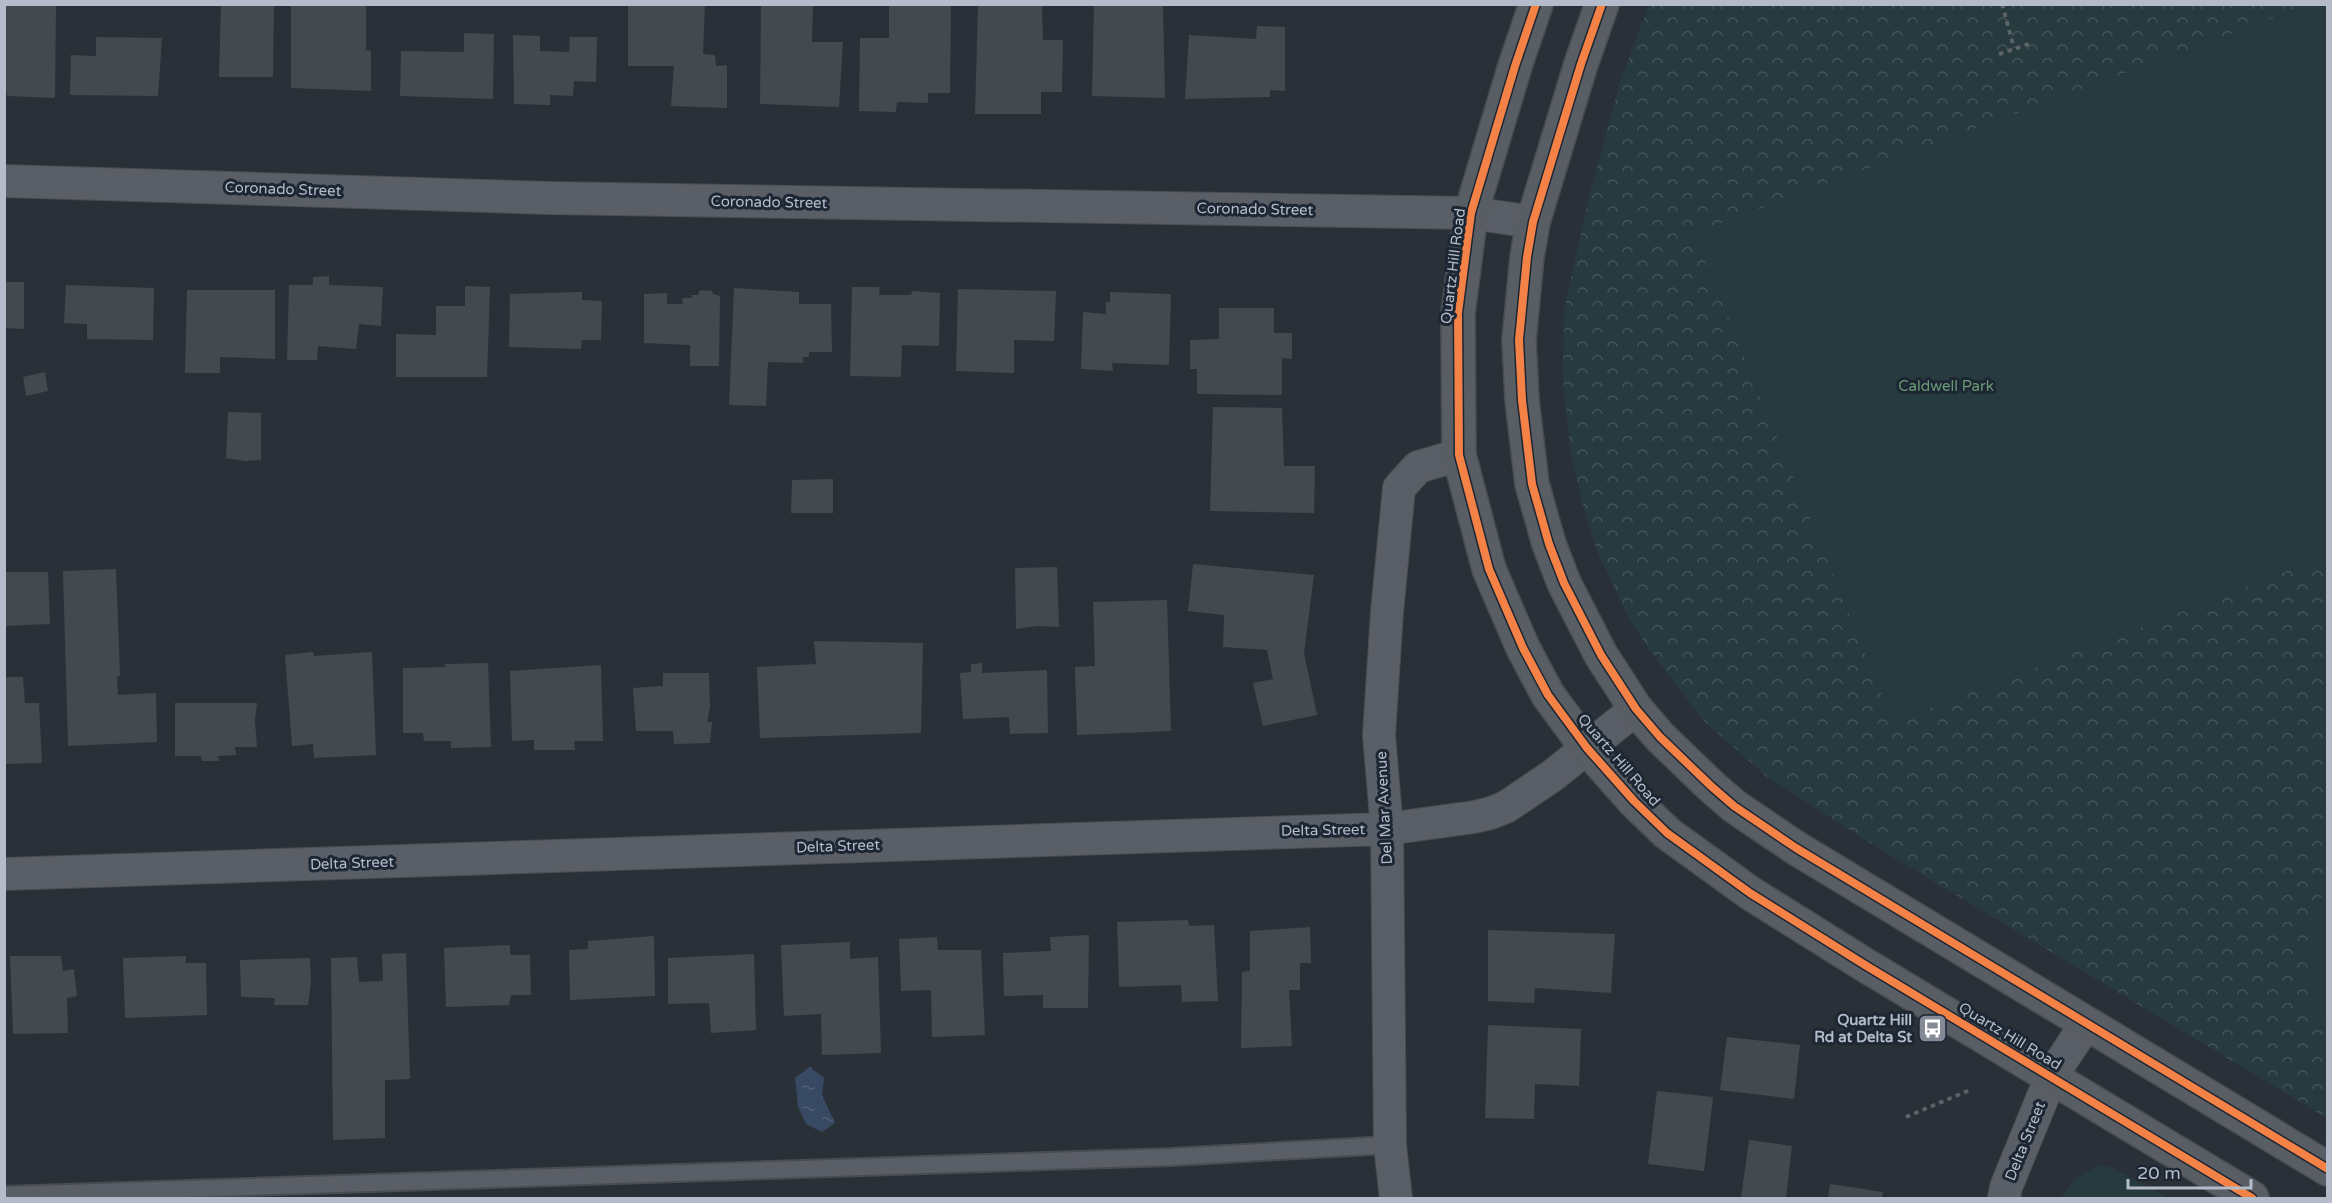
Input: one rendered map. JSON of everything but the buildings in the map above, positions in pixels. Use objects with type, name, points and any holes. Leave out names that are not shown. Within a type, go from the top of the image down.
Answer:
[{"type":"main road","name":"Quartz Hill Road","points":[[1536,4],[1515,66],[1472,213],[1458,313],[1459,455],[1489,569],[1523,648],[1548,695],[1587,748],[1634,801],[1667,832],[1750,893],[1865,965],[2253,1198]]},
{"type":"main road","points":[[1602,4],[1581,64],[1533,222],[1527,257],[1519,340],[1522,400],[1532,484],[1546,536],[1564,583],[1601,655],[1636,709],[1688,766],[1734,806],[1796,848],[2328,1169]]},
{"type":"street","name":"Coronado Street","points":[[4,181],[549,198],[1472,213],[1533,222]]},
{"type":"street","name":"Del Mar Avenue","points":[[1396,1198],[1390,1145],[1387,829],[1379,735],[1387,612],[1399,488],[1418,467],[1459,455]]},
{"type":"street","name":"Delta Street","points":[[4,874],[1387,829],[1491,813],[1533,789],[1636,709]]},
{"type":"street","name":"Delta Street","points":[[2004,1198],[2006,1187],[2051,1077],[2086,1024]]},
{"type":"lane","points":[[4,1195],[1171,1157],[1390,1145]]},
{"type":"path","points":[[2002,4],[2014,48]]},
{"type":"path","points":[[1999,54],[2029,44]]},
{"type":"path","points":[[1906,1117],[1970,1090]]},
{"type":"green space","points":[[2311,4],[2328,5],[2327,556],[1893,722],[1694,233]]},
{"type":"green space","name":"Caldwell Park","points":[[1649,5],[2327,5],[2327,1118],[1883,851],[1767,777],[1703,720],[1630,620],[1598,553],[1585,514],[1571,455],[1563,382],[1564,310],[1589,197],[1620,82]]},
{"type":"green space","points":[[2327,884],[2327,1033],[2317,1018],[2311,1001],[2308,960],[2314,919]]},
{"type":"green space","points":[[2100,1165],[2113,1168],[2169,1198],[2060,1198],[2077,1177]]},
{"type":"water","points":[[810,1067],[824,1078],[822,1095],[835,1123],[822,1132],[806,1124],[798,1107],[795,1078]]},
{"type":"cycle path","points":[[1536,4],[1471,213],[1458,313],[1459,455],[1489,569],[1523,648],[1548,695],[1587,748],[1634,801],[1667,833],[1750,893],[1865,965],[2252,1198]]},
{"type":"cycle path","points":[[1602,4],[1581,64],[1533,222],[1527,257],[1519,340],[1522,400],[1532,484],[1549,544],[1564,583],[1601,655],[1636,709],[1660,737],[1734,806],[1796,848],[2328,1169]]},
{"type":"place","name":"Quartz Hill Rd at Delta St","points":[[1933,1029]]}]
